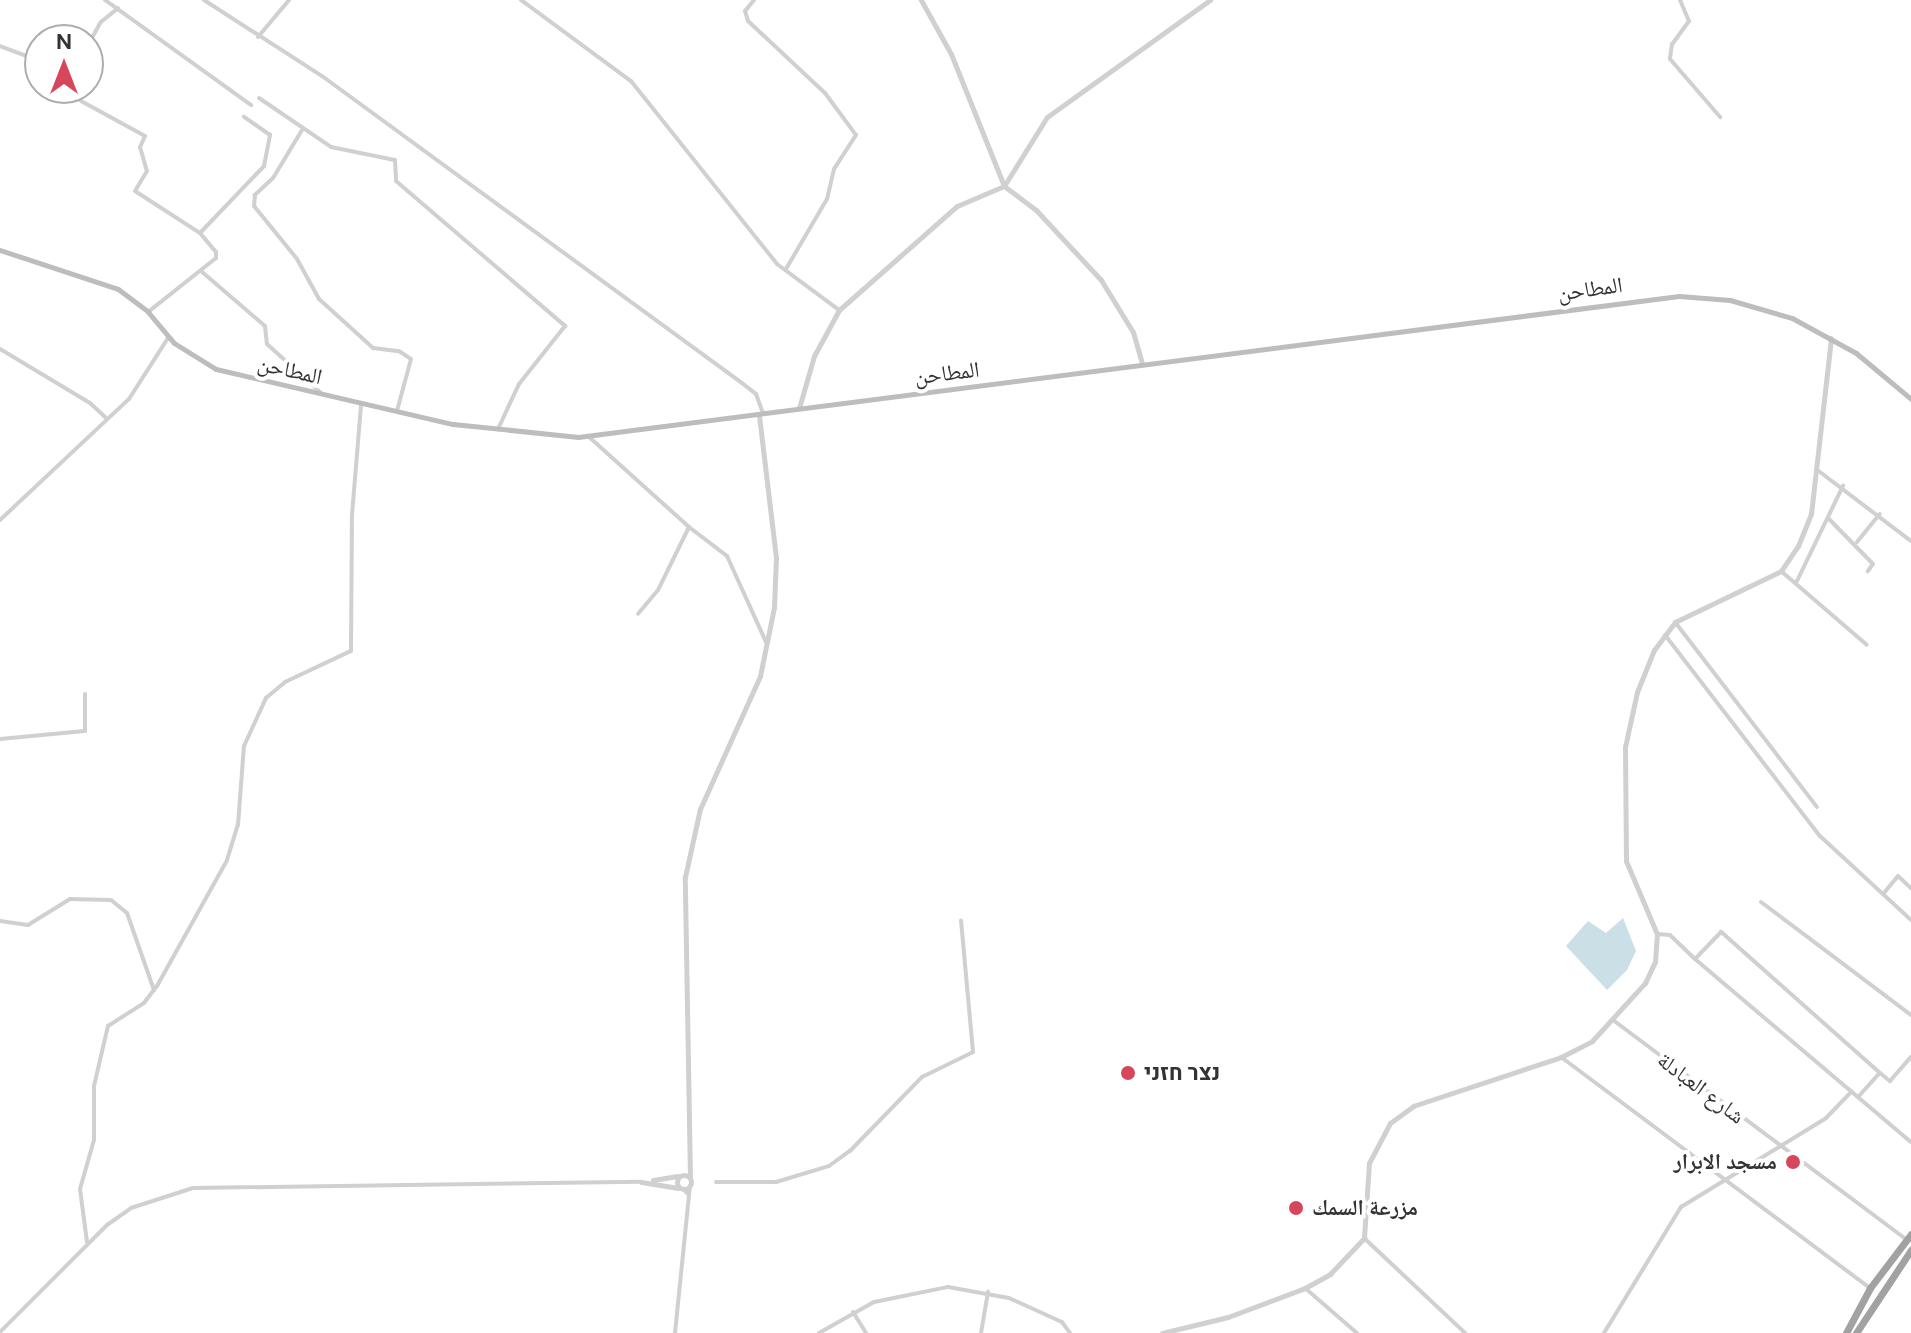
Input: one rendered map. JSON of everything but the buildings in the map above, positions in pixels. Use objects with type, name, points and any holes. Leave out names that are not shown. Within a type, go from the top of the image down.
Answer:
[{"type":"highway","points":[[1846,1333],[1870,1288],[1909,1237]]},
{"type":"highway","points":[[1856,1333],[1911,1250]]},
{"type":"main road","name":"المطاحن","points":[[0,250],[108,284],[148,312],[168,338],[216,369],[361,405],[498,429],[588,436],[1679,296],[1755,306],[1831,337],[1911,399]]},
{"type":"street","points":[[105,0],[251,105]]},
{"type":"street","points":[[204,0],[322,76],[756,394],[761,415],[776,558],[768,646],[750,703],[700,809],[685,877],[686,1153],[690,1186],[675,1333]]},
{"type":"street","points":[[258,37],[289,0]]},
{"type":"street","points":[[521,0],[631,81],[732,211],[786,269],[839,310]]},
{"type":"street","points":[[754,0],[745,11],[748,21],[800,67],[855,127],[856,135],[834,169],[827,199],[786,269]]},
{"type":"street","points":[[921,0],[951,54],[1004,186],[1036,210],[1101,280],[1133,332],[1142,364]]},
{"type":"street","points":[[799,408],[814,356],[839,310],[957,206],[1004,186],[1047,117],[1210,0]]},
{"type":"street","points":[[1680,0],[1689,21],[1672,44],[1670,59],[1720,117]]},
{"type":"street","points":[[100,24],[118,8]]},
{"type":"street","points":[[0,46],[24,55]]},
{"type":"street","points":[[259,98],[274,103],[302,130],[331,147],[398,163],[396,181],[565,326],[519,384],[498,429]]},
{"type":"street","points":[[86,104],[145,136],[140,147],[147,171],[135,191],[200,233],[217,255],[148,312]]},
{"type":"street","points":[[200,233],[264,166],[270,135],[244,117]]},
{"type":"street","points":[[302,130],[273,178],[255,195],[254,206],[297,259],[319,299],[373,348],[399,351],[411,359],[397,411]]},
{"type":"street","points":[[200,270],[265,326],[267,344],[322,394]]},
{"type":"street","points":[[1162,1333],[1228,1317],[1305,1288],[1330,1274],[1364,1238],[1369,1163],[1390,1123],[1413,1106],[1561,1057],[1592,1041],[1645,983],[1655,962],[1657,934],[1626,861],[1625,747],[1637,692],[1664,634],[1675,622],[1781,571],[1811,514],[1831,337]]},
{"type":"street","points":[[0,520],[138,389],[168,338]]},
{"type":"street","points":[[0,349],[90,403],[106,418]]},
{"type":"street","points":[[87,1242],[80,1189],[94,1140],[94,1086],[100,1053],[111,1022],[134,1011],[154,990],[236,842],[244,746],[260,708],[285,682],[351,651],[352,515],[361,405]]},
{"type":"street","points":[[588,436],[689,527],[727,556],[768,646]]},
{"type":"street","points":[[1816,469],[1880,514],[1911,541]]},
{"type":"street","points":[[1797,582],[1843,486]]},
{"type":"street","points":[[1868,571],[1873,564],[1854,546],[1880,514]]},
{"type":"street","points":[[1828,518],[1857,542]]},
{"type":"street","points":[[638,614],[658,590],[689,527]]},
{"type":"street","points":[[1781,571],[1867,645]]},
{"type":"street","points":[[1675,622],[1817,807]]},
{"type":"street","points":[[1664,634],[1804,818],[1911,920]]},
{"type":"street","points":[[0,739],[85,731],[85,694]]},
{"type":"street","points":[[1883,894],[1898,876],[1911,888]]},
{"type":"street","points":[[0,921],[28,925],[70,899],[111,900],[127,913],[154,990]]},
{"type":"street","points":[[1761,902],[1911,1015]]},
{"type":"street","points":[[716,1182],[776,1182],[829,1166],[850,1151],[922,1077],[973,1052],[961,921]]},
{"type":"street","points":[[1695,959],[1721,932],[1890,1081],[1911,1057]]},
{"type":"street","points":[[1657,934],[1670,935],[1911,1142]]},
{"type":"street","name":"شارع العبادلة","points":[[1613,1020],[1909,1237]]},
{"type":"street","points":[[1561,1057],[1870,1288]]},
{"type":"street","points":[[1859,1096],[1880,1073]]},
{"type":"street","points":[[1604,1333],[1681,1207],[1726,1182],[1749,1162],[1826,1118],[1852,1091]]},
{"type":"street","points":[[686,1153],[680,1176],[681,1188],[689,1195]]},
{"type":"street","points":[[0,1332],[87,1242],[131,1208],[193,1188],[641,1182],[680,1176],[690,1178]]},
{"type":"street","points":[[641,1182],[681,1188],[690,1186]]},
{"type":"street","points":[[1364,1238],[1465,1333]]},
{"type":"street","points":[[819,1333],[853,1312],[903,1293],[948,1287],[988,1292],[1051,1317],[1070,1333]]},
{"type":"street","points":[[1305,1288],[1357,1333]]},
{"type":"street","points":[[981,1333],[988,1292]]},
{"type":"street","points":[[853,1312],[866,1333]]},
{"type":"shaded area","points":[[1623,918],[1636,951],[1627,970],[1607,990],[1566,946],[1588,921],[1606,933]]},
{"type":"place","name":"נצר חזני","points":[[1128,1073]]},
{"type":"place","name":"مسجد الابرار","points":[[1793,1162]]},
{"type":"place","name":"مزرعة السمك","points":[[1296,1208]]}]
